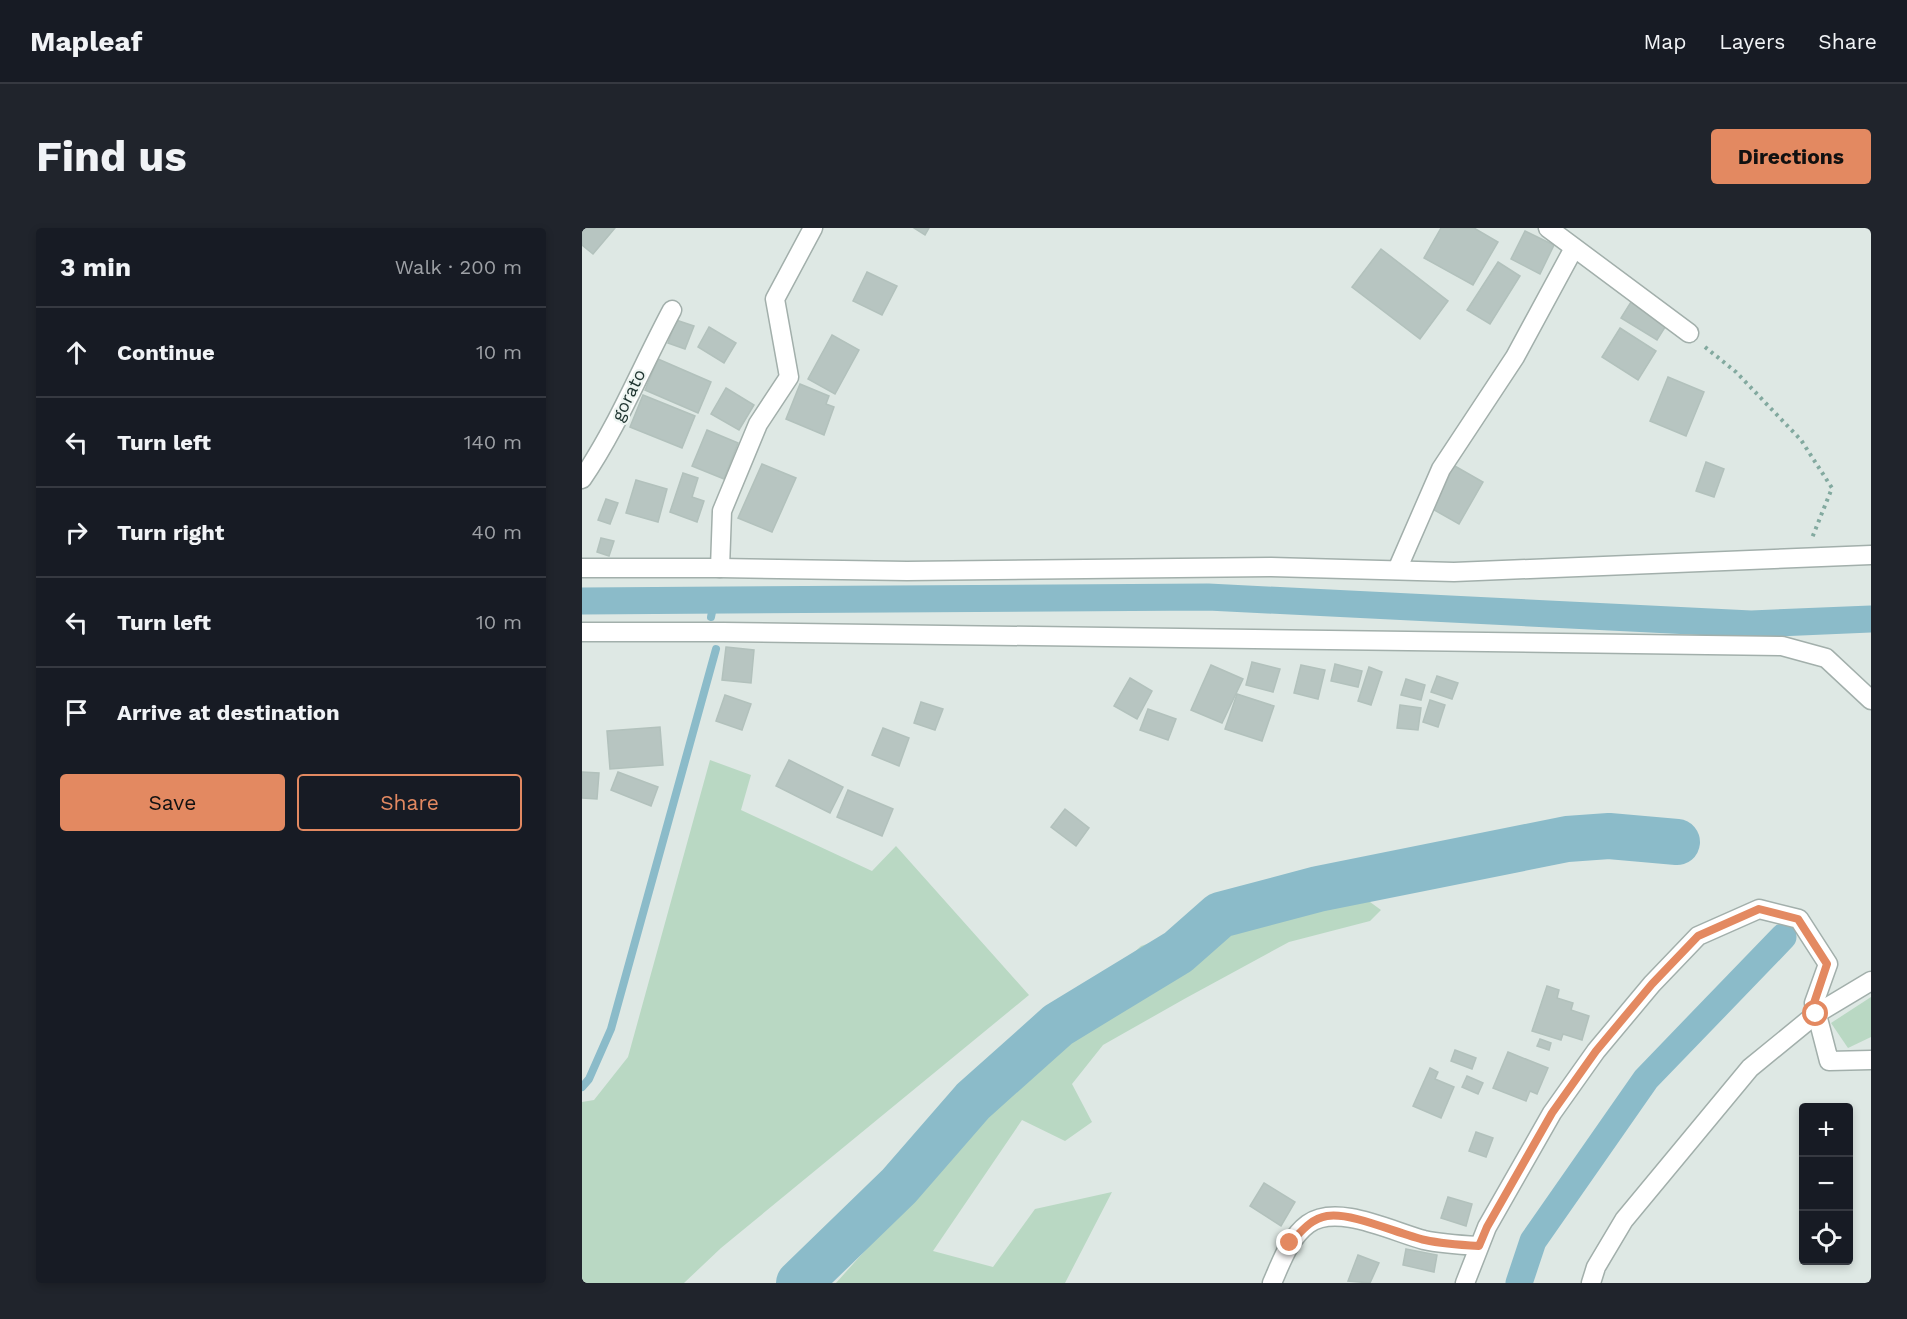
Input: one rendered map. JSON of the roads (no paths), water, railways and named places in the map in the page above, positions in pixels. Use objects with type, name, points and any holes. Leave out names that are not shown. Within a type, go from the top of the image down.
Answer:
[{"type":"street","points":[[720,568],[722,511],[758,424],[789,377],[775,299],[813,228]]},
{"type":"street","points":[[1548,228],[1689,333]]},
{"type":"street","points":[[1397,570],[1441,469],[1515,357],[1574,248]]},
{"type":"street","name":"gorato","points":[[582,479],[600,453],[672,310]]},
{"type":"street","points":[[582,568],[907,571],[1271,567],[1454,572],[1871,555]]},
{"type":"street","points":[[582,632],[1782,646],[1826,658],[1871,700]]},
{"type":"street","points":[[1465,1283],[1487,1227],[1552,1113],[1596,1051],[1652,984],[1698,936],[1759,909],[1798,919],[1827,964],[1814,1003],[1829,1060],[1871,1060]]},
{"type":"street","points":[[1591,1283],[1596,1267],[1624,1220],[1750,1068],[1816,1014],[1871,981]]},
{"type":"street","points":[[1272,1283],[1290,1243],[1308,1224],[1327,1216],[1348,1217],[1424,1240],[1479,1246]]},
{"type":"waterway","points":[[582,601],[1208,597],[1751,624],[1871,619]]},
{"type":"waterway","points":[[711,617],[714,602]]},
{"type":"waterway","points":[[582,1087],[589,1079],[611,1029],[716,649]]},
{"type":"waterway","points":[[799,1283],[899,1186],[973,1101],[1058,1025],[1178,952],[1220,915],[1318,889],[1567,839],[1609,836],[1677,842]]},
{"type":"waterway","points":[[1519,1283],[1533,1241],[1646,1079],[1783,937]]}]
